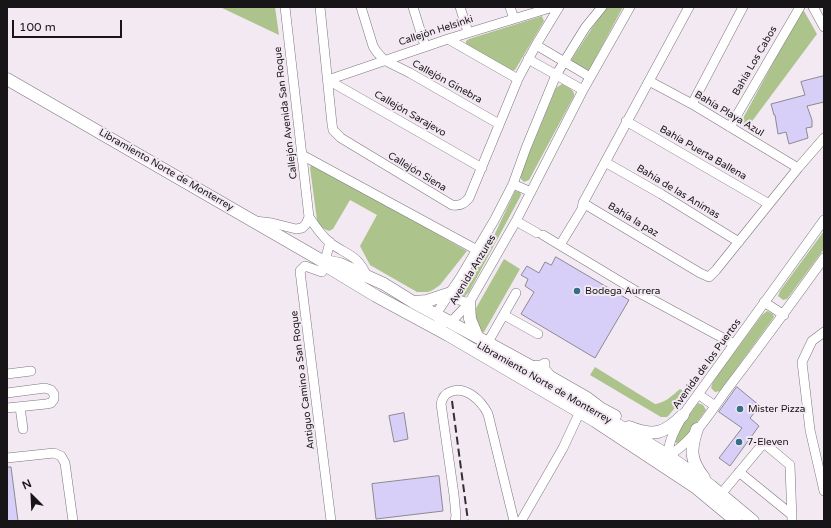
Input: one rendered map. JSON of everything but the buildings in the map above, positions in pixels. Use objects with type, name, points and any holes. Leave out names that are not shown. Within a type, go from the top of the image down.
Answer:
[{"type":"main road","name":"Libramiento Norte de Monterrey","points":[[7,79],[327,262],[443,320],[590,412],[695,487],[735,521]]},
{"type":"main road","name":"Libramiento Norte de Monterrey","points":[[327,262],[328,266],[376,296],[496,363],[590,412]]},
{"type":"main road","points":[[327,262],[340,264],[384,284],[443,320],[488,342],[588,398],[600,408],[644,432]]},
{"type":"main road","points":[[413,302],[427,301],[451,293]]},
{"type":"main road","points":[[376,296],[384,297],[436,325],[443,320]]},
{"type":"main road","points":[[469,303],[470,319],[477,336]]},
{"type":"main road","points":[[443,320],[445,329],[450,334],[496,363]]},
{"type":"main road","points":[[571,389],[590,412],[658,455],[668,456],[712,486]]},
{"type":"main road","points":[[590,412],[644,432],[656,433],[662,432],[673,425],[683,415]]},
{"type":"main road","points":[[697,429],[692,444],[692,457],[700,473],[712,486],[753,521]]},
{"type":"main road","points":[[668,456],[677,468],[721,503],[735,521]]},
{"type":"street","name":"Callejón Avenida San Roque","points":[[285,7],[309,218]]},
{"type":"street","name":"Callejón Siena","points":[[320,7],[332,124],[336,134],[452,205],[458,206],[469,198],[518,80],[528,59],[559,7]]},
{"type":"street","points":[[361,7],[373,46],[376,52],[384,60]]},
{"type":"street","points":[[413,7],[425,46]]},
{"type":"street","points":[[460,7],[468,32]]},
{"type":"street","points":[[510,7],[514,19]]},
{"type":"street","name":"Callejón Helsinki","points":[[328,80],[425,46],[552,7]]},
{"type":"street","name":"Avenida Anzures","points":[[602,7],[585,28],[556,75],[513,184],[477,250],[451,293],[441,305],[443,320],[459,315],[469,303],[516,221],[583,90],[630,7]]},
{"type":"street","points":[[560,245],[582,209],[583,203],[604,162],[688,7]]},
{"type":"street","points":[[692,104],[743,7]]},
{"type":"street","name":"Bahía Los Cabos","points":[[730,127],[800,7]]},
{"type":"street","points":[[813,7],[824,27]]},
{"type":"street","points":[[448,39],[518,80]]},
{"type":"street","points":[[536,45],[590,77]]},
{"type":"street","points":[[528,59],[583,90]]},
{"type":"street","name":"Callejón Ginebra","points":[[384,60],[410,73],[499,124]]},
{"type":"street","name":"Callejón Sarajevo","points":[[328,80],[482,168]]},
{"type":"street","name":"Bahía Playa Azul","points":[[649,81],[692,104],[798,168]]},
{"type":"street","name":"Bahía Puerta Ballena","points":[[626,121],[769,204]]},
{"type":"street","name":"Bahía la paz","points":[[583,203],[709,276],[716,270],[824,138]]},
{"type":"street","points":[[302,155],[477,250]]},
{"type":"street","name":"Bahía de las Animas","points":[[604,162],[661,194],[739,242]]},
{"type":"street","points":[[513,184],[531,192]]},
{"type":"street","points":[[254,221],[272,222],[296,229],[302,228],[309,218],[320,233],[330,242],[359,261],[367,277]]},
{"type":"street","name":"Avenida de los Puertos","points":[[668,456],[672,438],[683,415],[824,220]]},
{"type":"street","points":[[516,221],[560,245],[636,291],[734,344]]},
{"type":"street","points":[[327,262],[330,242]]},
{"type":"street","points":[[668,456],[680,447],[697,429],[784,315],[824,258]]},
{"type":"street","name":"Antiguo Camino a San Roque","points":[[327,262],[322,272],[305,266],[300,271],[331,521]]},
{"type":"street","points":[[451,293],[459,300],[469,303]]},
{"type":"street","points":[[488,342],[516,293]]},
{"type":"street","points":[[764,302],[784,315]]},
{"type":"street","points":[[504,315],[538,334]]},
{"type":"street","points":[[824,332],[812,342],[802,362],[810,430],[824,491]]},
{"type":"street","points":[[7,374],[31,371]]},
{"type":"street","points":[[7,393],[45,388],[51,390],[54,394],[54,399],[51,402],[7,408]]},
{"type":"street","points":[[455,521],[454,495],[441,404],[443,397],[447,393],[456,390],[465,391],[481,403],[488,414],[514,521]]},
{"type":"street","points":[[698,394],[715,406]]},
{"type":"street","points":[[20,407],[23,429]]},
{"type":"street","points":[[521,521],[562,448],[590,412]]},
{"type":"street","points":[[721,494],[764,444],[790,465],[792,518]]},
{"type":"street","points":[[7,458],[54,453],[61,456],[64,463],[73,521]]},
{"type":"street","points":[[739,472],[792,518]]},
{"type":"green space","points":[[220,7],[275,7],[279,35]]},
{"type":"green space","points":[[607,7],[623,7],[589,70],[586,70],[572,62],[572,59]]},
{"type":"green space","points":[[804,11],[817,34],[747,128],[741,122],[800,13]]},
{"type":"green space","points":[[542,16],[544,21],[515,70],[511,71],[466,44],[466,41],[469,39]]},
{"type":"green space","points":[[562,84],[572,90],[574,96],[529,180],[524,182],[520,175],[556,88]]},
{"type":"green space","points":[[314,164],[467,251],[440,285],[428,292],[417,292],[370,265],[360,246],[377,215],[350,200],[333,229],[329,231],[320,227],[317,220],[310,168],[311,165]]},
{"type":"green space","points":[[515,191],[520,192],[520,197],[469,292],[461,298],[456,292],[457,288],[492,240]]},
{"type":"green space","points":[[824,231],[824,249],[787,299],[783,300],[778,296],[780,291]]},
{"type":"green space","points":[[504,259],[520,269],[484,332],[482,332],[474,319],[475,310]]},
{"type":"green space","points":[[767,311],[773,314],[774,317],[720,391],[715,392],[711,388],[717,376],[762,315]]},
{"type":"green space","points":[[595,367],[655,404],[672,396],[680,389],[687,393],[667,417],[661,417],[590,375]]},
{"type":"green space","points":[[698,403],[703,405],[706,410],[682,442],[676,443],[674,440],[675,435]]},
{"type":"railway","points":[[452,401],[468,521]]},
{"type":"place","name":"Bodega Aurrera","points":[[577,291]]},
{"type":"place","name":"Mister Pizza","points":[[740,409]]},
{"type":"place","name":"7-Eleven","points":[[739,442]]}]
